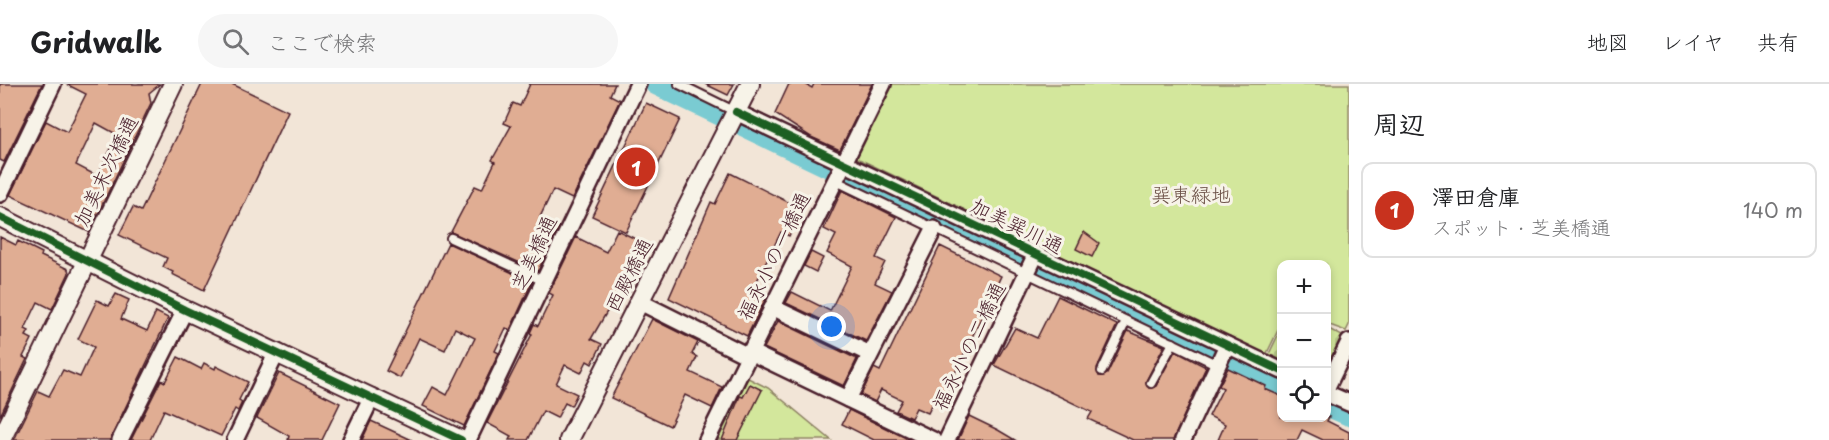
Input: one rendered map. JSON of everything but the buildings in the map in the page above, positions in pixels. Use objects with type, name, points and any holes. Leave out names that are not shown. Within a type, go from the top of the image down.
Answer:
[{"type":"street","points":[[0,194],[53,84]]},
{"type":"street","name":"加美末次橋通","points":[[1,440],[173,84]]},
{"type":"street","name":"西殿橋通","points":[[569,440],[640,305],[750,84]]},
{"type":"street","name":"福永小の一橋通","points":[[707,440],[883,84]]},
{"type":"street","name":"芝美橋通","points":[[468,440],[638,85]]},
{"type":"street","name":"加美巽川通","points":[[732,120],[840,173],[1035,254],[1277,369]]},
{"type":"street","points":[[0,217],[185,310],[460,440]]},
{"type":"street","points":[[848,399],[934,229]]},
{"type":"street","name":"福永小の二橋通","points":[[947,440],[1035,254]]},
{"type":"street","points":[[640,305],[644,304],[933,440]]},
{"type":"street","points":[[772,307],[870,354]]},
{"type":"street","points":[[120,440],[185,310]]},
{"type":"street","points":[[1331,380],[1349,342]]},
{"type":"street","points":[[1183,440],[1227,345]]},
{"type":"street","points":[[235,440],[277,352]]},
{"type":"street","points":[[1331,394],[1349,403]]},
{"type":"street","points":[[351,440],[372,397]]},
{"type":"lane","name":"加美巽川通","points":[[679,84],[732,120]]},
{"type":"lane","points":[[840,173],[934,229],[1173,343],[1219,362]]},
{"type":"lane","points":[[451,238],[544,281]]},
{"type":"lane","points":[[1102,371],[1126,321]]},
{"type":"lane","points":[[1151,383],[1173,343]]},
{"type":"green space","name":"巽東緑地","points":[[887,84],[1349,84],[1349,325],[1346,331],[1331,325],[1331,260],[1277,260],[1277,332],[1266,355],[855,157]]},
{"type":"green space","points":[[1331,330],[1344,337],[1331,365]]},
{"type":"green space","points":[[1277,337],[1277,358],[1269,354]]},
{"type":"green space","points":[[748,378],[768,388],[831,440],[718,440]]},
{"type":"waterway","points":[[656,84],[1277,382]]},
{"type":"waterway","points":[[1331,407],[1349,415]]},
{"type":"cycle path","points":[[736,112],[1277,369]]},
{"type":"cycle path","points":[[0,217],[185,310],[461,440]]},
{"type":"place","name":"澤田倉庫","points":[[636,167]]}]
